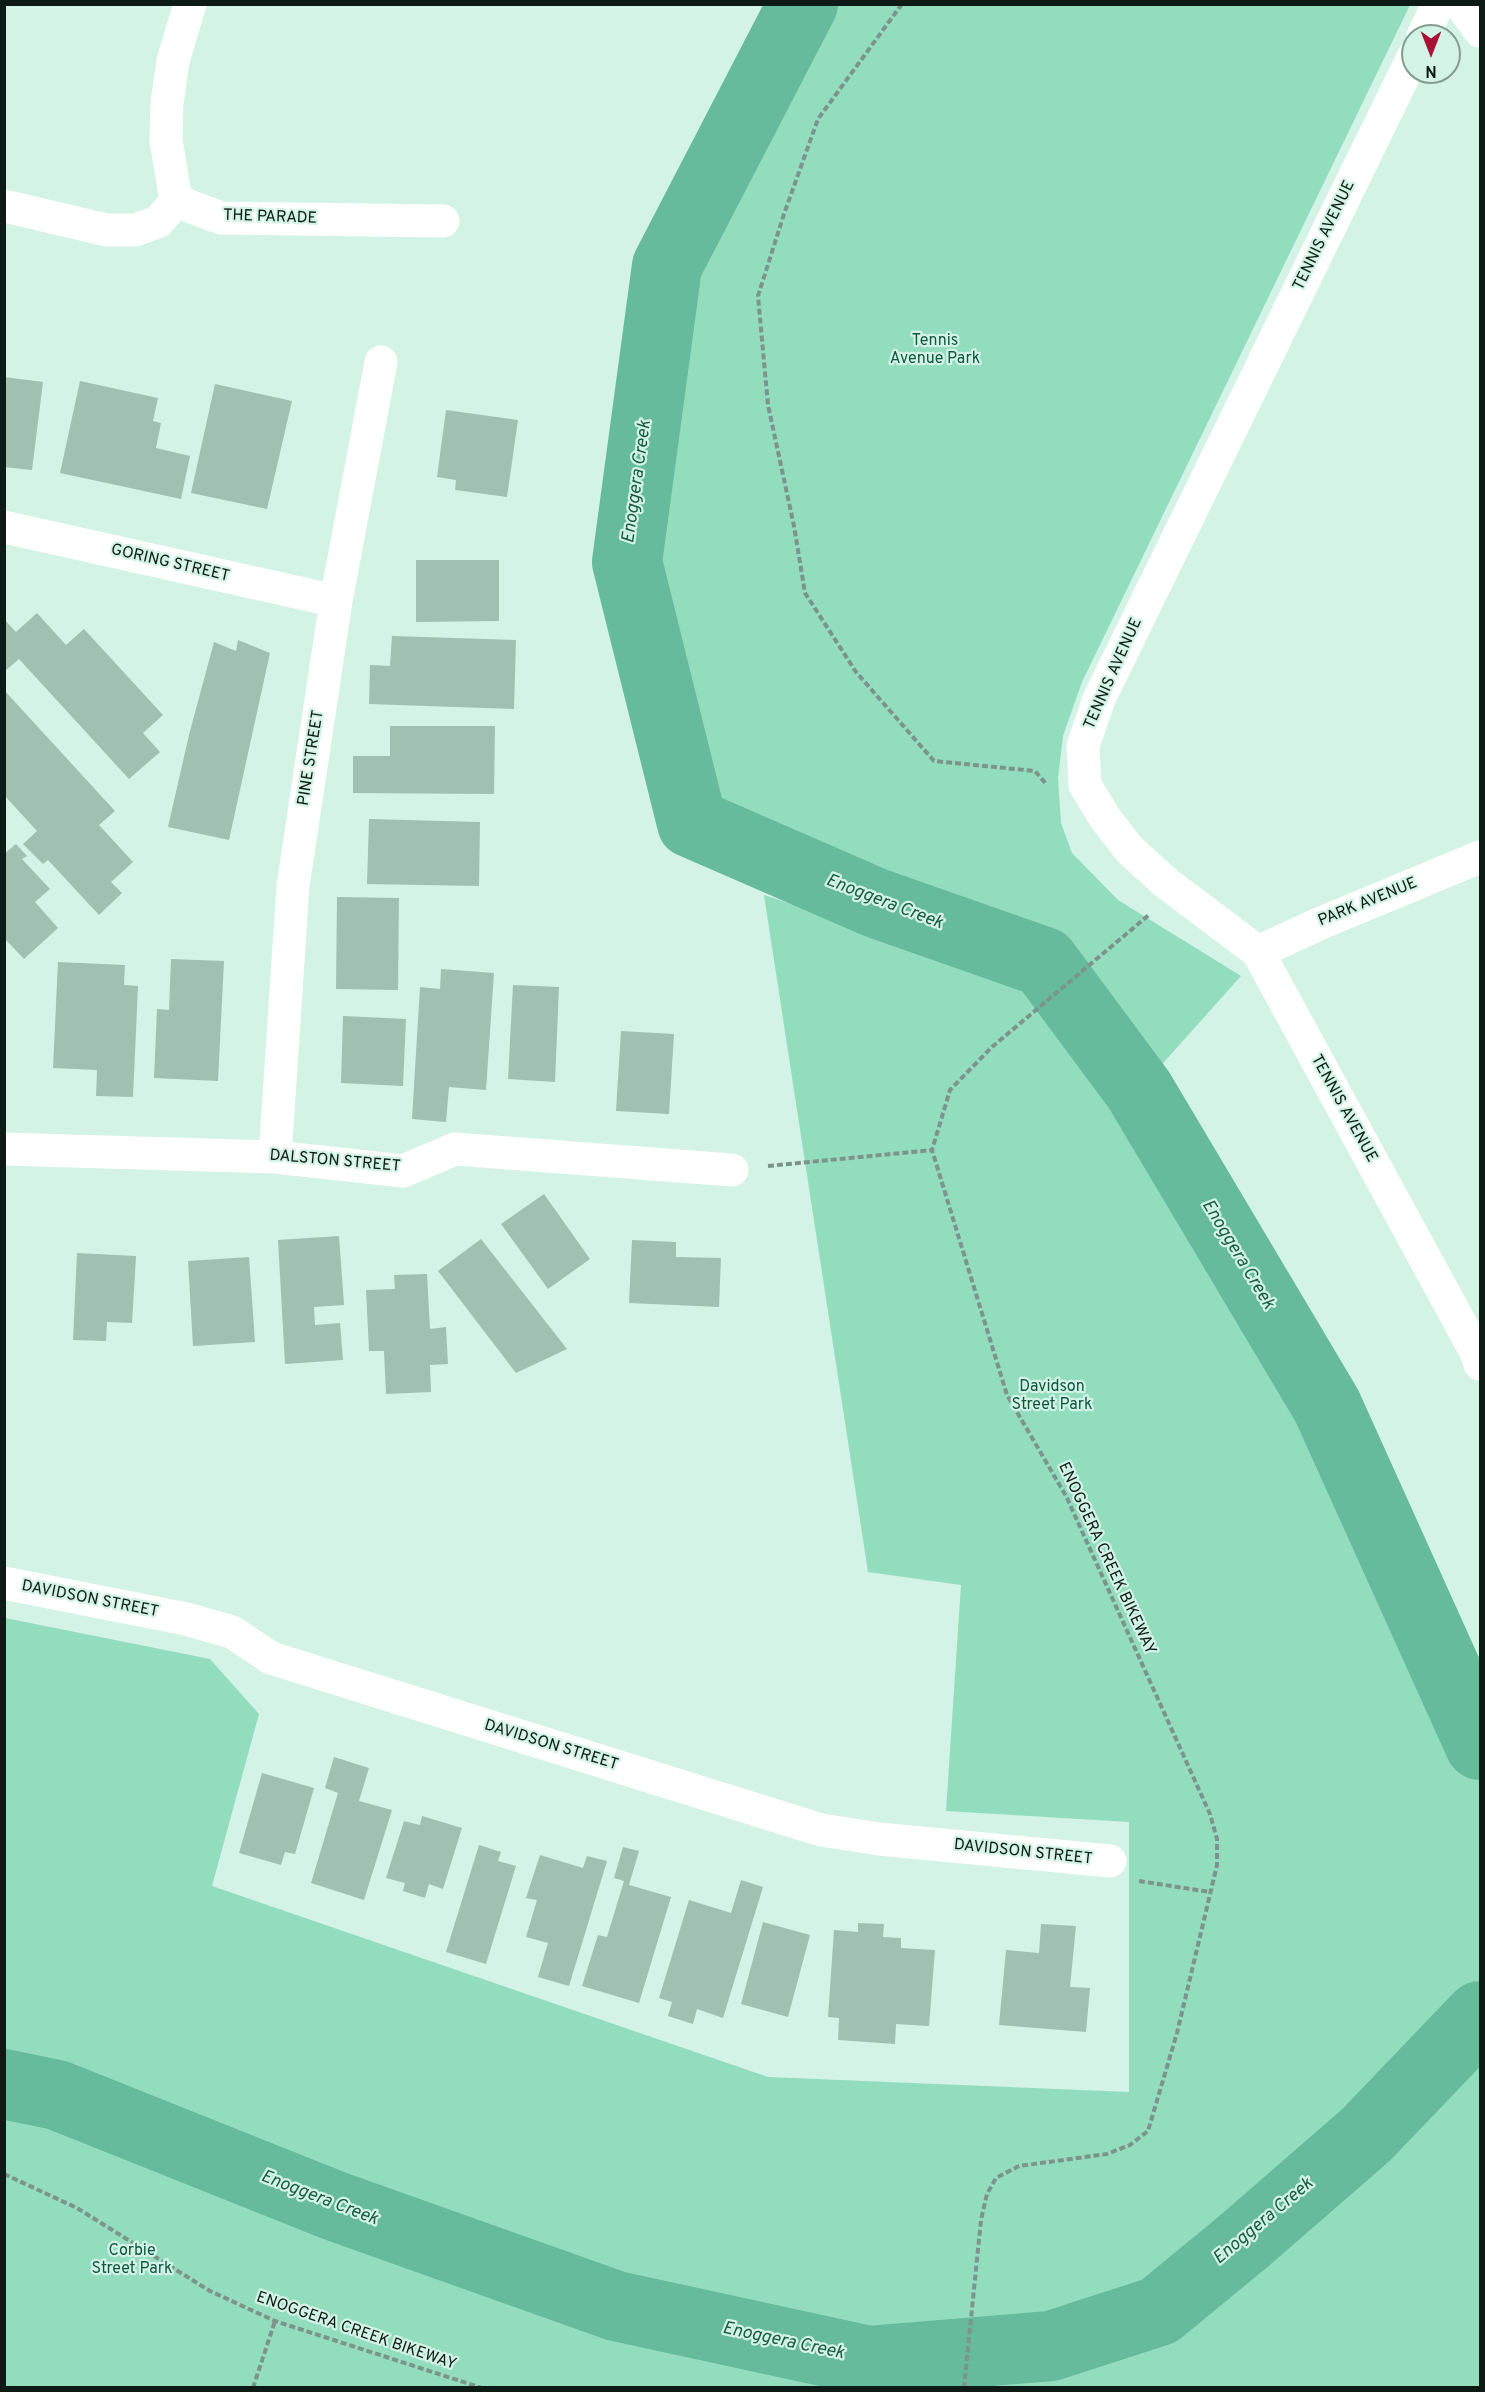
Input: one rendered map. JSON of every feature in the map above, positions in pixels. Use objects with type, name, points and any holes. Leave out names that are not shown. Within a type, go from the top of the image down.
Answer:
[{"type":"street","points":[[4,206],[107,230],[135,230],[158,222],[176,201],[166,140],[167,103],[173,61],[190,4]]},
{"type":"street","points":[[1429,24],[1438,4]]},
{"type":"street","points":[[1461,4],[1480,31]]},
{"type":"street","name":"TENNIS AVENUE","points":[[1401,82],[1099,699],[1083,746],[1085,785],[1104,818],[1129,849],[1165,882],[1258,952],[1476,1352],[1480,1364]]},
{"type":"street","name":"THE PARADE","points":[[176,201],[221,218],[443,221]]},
{"type":"street","name":"PINE STREET","points":[[276,1157],[293,886],[336,601],[381,362]]},
{"type":"street","name":"GORING STREET","points":[[4,527],[336,601]]},
{"type":"street","name":"PARK AVENUE","points":[[1258,952],[1321,922],[1480,857]]},
{"type":"street","name":"DALSTON STREET","points":[[4,1149],[276,1157],[403,1171],[455,1149],[732,1170]]},
{"type":"street","name":"DAVIDSON STREET","points":[[4,1583],[186,1619],[232,1632],[272,1658],[821,1830],[879,1839],[1110,1862]]},
{"type":"path","points":[[902,4],[818,119],[784,214],[758,296],[768,405],[794,526],[805,593],[856,672],[934,761],[1035,771],[1050,788]]},
{"type":"path","points":[[732,1170],[932,1150],[950,1090],[992,1047],[1155,910]]},
{"type":"path","name":"ENOGGERA CREEK BIKEWAY","points":[[932,1150],[1007,1395],[1066,1496],[1210,1814],[1217,1839],[1217,1865],[1177,2033],[1148,2131],[1130,2145],[1107,2154],[1019,2166],[996,2178],[987,2194],[981,2220],[964,2388]]},
{"type":"path","points":[[1110,1862],[1125,1878],[1210,1892]]},
{"type":"path","name":"ENOGGERA CREEK BIKEWAY","points":[[4,2174],[77,2208],[210,2291],[276,2320],[482,2388]]},
{"type":"path","points":[[253,2388],[276,2320]]},
{"type":"green space","name":"Tennis Avenue Park","points":[[803,5],[1410,5],[1082,682],[1063,736],[1058,778],[1061,823],[1072,853],[1118,900],[1241,976],[1139,1090],[1044,962],[876,903],[692,823],[627,562],[667,266]]},
{"type":"green space","name":"Davidson Street Park","points":[[764,895],[1050,987],[1293,1397],[1422,1693],[1480,1722],[1480,2387],[5,2387],[5,1618],[210,1659],[259,1714],[212,1886],[768,2077],[1129,2092],[1129,1822],[946,1811],[961,1585],[868,1572]]},
{"type":"building","points":[[4,377],[43,382],[32,470],[4,467]]},
{"type":"building","points":[[80,381],[158,398],[153,421],[161,423],[156,448],[190,456],[181,499],[60,473]]},
{"type":"building","points":[[215,384],[292,401],[267,509],[191,493]]},
{"type":"building","points":[[446,410],[518,420],[507,497],[455,490],[456,480],[437,477]]},
{"type":"building","points":[[416,560],[499,560],[499,621],[416,622]]},
{"type":"building","points":[[37,613],[66,645],[84,629],[163,715],[143,733],[160,752],[129,779],[19,659],[4,672],[4,619],[16,632]]},
{"type":"building","points":[[392,636],[516,640],[514,709],[369,704],[370,665],[390,666]]},
{"type":"building","points":[[238,640],[270,653],[229,840],[168,827],[189,735],[214,642],[236,651]]},
{"type":"building","points":[[4,690],[115,811],[99,825],[133,862],[111,882],[122,893],[99,915],[48,860],[43,864],[23,844],[37,831],[4,795]]},
{"type":"building","points":[[390,726],[495,726],[494,794],[353,793],[353,756],[390,756]]},
{"type":"building","points":[[369,819],[480,822],[479,886],[367,884]]},
{"type":"building","points":[[16,844],[27,856],[22,859],[50,889],[35,902],[58,928],[24,959],[4,938],[4,854]]},
{"type":"building","points":[[337,897],[399,898],[398,990],[336,989]]},
{"type":"building","points":[[171,959],[224,961],[218,1081],[154,1078],[157,1009],[169,1010]]},
{"type":"building","points":[[58,962],[125,965],[124,985],[138,986],[133,1097],[96,1096],[97,1070],[53,1068]]},
{"type":"building","points":[[441,969],[494,973],[486,1090],[449,1087],[446,1122],[412,1119],[420,987],[440,989]]},
{"type":"building","points":[[513,985],[559,987],[555,1082],[508,1079]]},
{"type":"building","points":[[343,1016],[406,1019],[403,1086],[341,1083]]},
{"type":"building","points":[[621,1031],[674,1034],[669,1114],[616,1111]]},
{"type":"building","points":[[544,1194],[590,1259],[548,1289],[501,1224]]},
{"type":"building","points":[[339,1236],[344,1305],[314,1307],[315,1325],[340,1323],[343,1360],[285,1364],[278,1240]]},
{"type":"building","points":[[481,1239],[567,1349],[516,1373],[438,1271]]},
{"type":"building","points":[[632,1240],[676,1242],[676,1257],[721,1258],[719,1307],[629,1303]]},
{"type":"building","points":[[77,1253],[136,1256],[132,1323],[107,1322],[106,1341],[73,1340]]},
{"type":"building","points":[[249,1257],[255,1342],[193,1346],[188,1261]]},
{"type":"building","points":[[427,1274],[430,1329],[446,1327],[448,1364],[430,1365],[431,1392],[386,1394],[384,1351],[369,1351],[366,1290],[395,1289],[394,1275]]},
{"type":"building","points":[[334,1757],[369,1768],[359,1801],[392,1810],[364,1900],[311,1883],[338,1793],[325,1788]]},
{"type":"building","points":[[262,1773],[314,1788],[295,1854],[285,1852],[281,1865],[239,1853]]},
{"type":"building","points":[[422,1816],[462,1828],[443,1889],[429,1884],[425,1898],[403,1891],[405,1883],[386,1878],[404,1821],[420,1825]]},
{"type":"building","points":[[479,1845],[501,1852],[498,1861],[516,1866],[486,1964],[446,1952]]},
{"type":"building","points":[[623,1847],[639,1851],[629,1885],[671,1897],[639,2003],[582,1986],[598,1935],[607,1937],[624,1881],[614,1878]]},
{"type":"building","points":[[540,1855],[583,1868],[587,1856],[607,1861],[569,1986],[538,1977],[548,1943],[526,1937],[537,1900],[526,1898]]},
{"type":"building","points":[[741,1880],[763,1887],[723,2018],[697,2009],[693,2024],[668,2016],[672,2002],[659,1998],[689,1900],[731,1913]]},
{"type":"building","points":[[763,1922],[810,1935],[788,2017],[741,2004]]},
{"type":"building","points":[[858,1923],[884,1924],[883,1937],[901,1938],[901,1948],[935,1950],[929,2026],[896,2024],[895,2044],[838,2040],[839,2018],[828,2017],[834,1930],[858,1932]]},
{"type":"building","points":[[1041,1924],[1076,1926],[1070,1987],[1090,1988],[1086,2032],[999,2025],[1006,1950],[1039,1953]]},
{"type":"waterway","name":"Enoggera Creek","points":[[803,4],[667,266],[627,562],[692,823],[876,903],[1044,962],[1139,1090],[1327,1406],[1480,1745]]},
{"type":"waterway","name":"Enoggera Creek","points":[[4,2084],[57,2095],[335,2206],[616,2306],[869,2361],[1051,2346],[1159,2311],[1366,2135],[1480,2016]]},
{"type":"park label","name":"Corbie Street Park","points":[[132,2261]]}]
